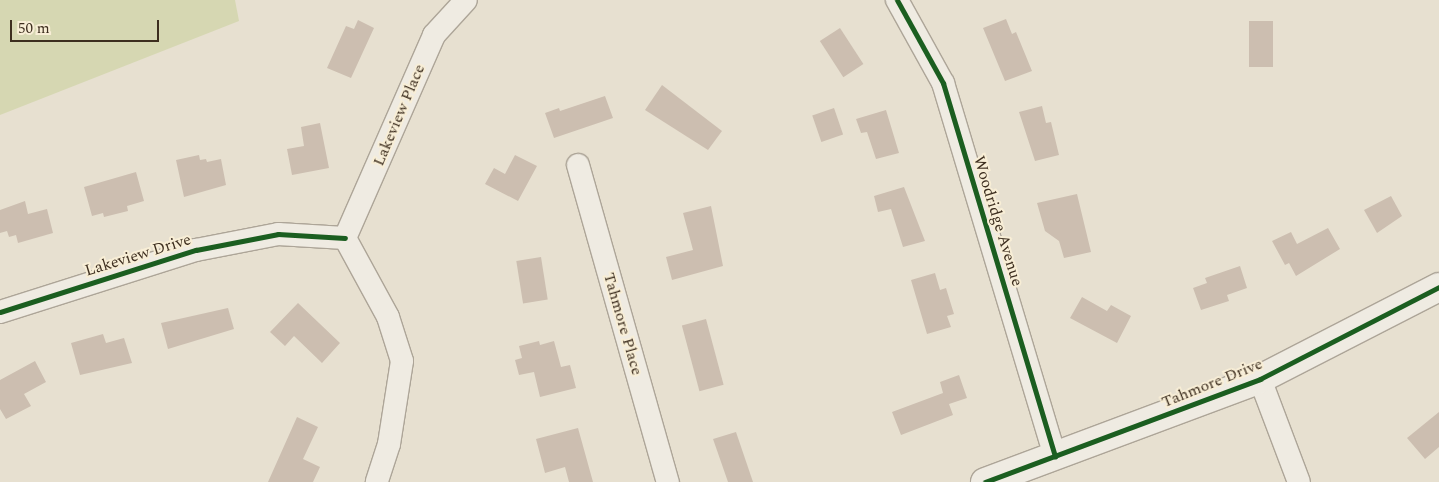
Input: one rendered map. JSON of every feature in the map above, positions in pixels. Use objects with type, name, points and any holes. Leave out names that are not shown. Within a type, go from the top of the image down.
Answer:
[{"type":"street","name":"Lakeview Place","points":[[345,238],[434,35],[466,0]]},
{"type":"street","name":"Woodridge Avenue","points":[[897,0],[943,83],[1055,457]]},
{"type":"street","name":"Tahmore Place","points":[[578,165],[668,482]]},
{"type":"street","name":"Lakeview Drive","points":[[0,312],[196,250],[278,234],[345,238]]},
{"type":"street","points":[[345,238],[388,317],[402,361],[389,444],[377,482]]},
{"type":"street","name":"Tahmore Drive","points":[[985,482],[1260,379],[1439,286]]},
{"type":"street","points":[[1260,379],[1299,482]]},
{"type":"green space","points":[[0,0],[235,0],[239,21],[0,115]]},
{"type":"building","points":[[1006,19],[1012,34],[1016,32],[1032,71],[1005,81],[983,28]]},
{"type":"building","points":[[358,20],[374,28],[351,78],[327,68],[346,26],[354,29]]},
{"type":"building","points":[[1249,21],[1273,21],[1273,67],[1249,67]]},
{"type":"building","points":[[840,28],[863,64],[843,77],[820,41]]},
{"type":"building","points":[[662,85],[722,131],[708,150],[645,110]]},
{"type":"building","points":[[605,96],[613,118],[554,138],[545,113],[559,108],[560,111]]},
{"type":"building","points":[[1042,106],[1046,123],[1051,122],[1059,155],[1035,161],[1019,112]]},
{"type":"building","points":[[834,108],[843,134],[821,142],[812,115]]},
{"type":"building","points":[[886,110],[899,153],[876,159],[867,132],[861,133],[856,119]]},
{"type":"building","points":[[320,123],[329,168],[292,175],[287,149],[304,146],[301,127]]},
{"type":"building","points":[[199,155],[200,160],[206,159],[207,162],[221,159],[226,185],[184,197],[176,160]]},
{"type":"building","points":[[515,155],[537,166],[518,201],[485,184],[494,168],[505,174]]},
{"type":"building","points":[[136,172],[144,201],[127,206],[128,211],[104,217],[103,213],[92,216],[84,187]]},
{"type":"building","points":[[904,187],[925,241],[903,247],[891,209],[878,212],[874,196]]},
{"type":"building","points":[[1077,194],[1091,252],[1064,258],[1059,241],[1045,231],[1037,203]]},
{"type":"building","points":[[1391,196],[1402,216],[1377,233],[1364,210]]},
{"type":"building","points":[[25,201],[28,214],[47,209],[53,233],[18,243],[16,235],[9,237],[7,231],[0,233],[0,210]]},
{"type":"building","points":[[711,206],[723,266],[672,280],[666,257],[693,250],[683,213]]},
{"type":"building","points":[[1328,228],[1340,249],[1296,276],[1289,263],[1285,265],[1272,241],[1291,232],[1297,244]]},
{"type":"building","points":[[541,257],[548,299],[523,303],[516,261]]},
{"type":"building","points":[[1240,266],[1247,288],[1227,295],[1229,301],[1201,310],[1193,288],[1207,283],[1205,278]]},
{"type":"building","points":[[935,273],[940,290],[946,288],[954,314],[947,316],[951,327],[927,334],[911,280]]},
{"type":"building","points":[[1082,297],[1107,311],[1111,305],[1131,316],[1117,343],[1070,318]]},
{"type":"building","points":[[298,303],[340,343],[322,363],[294,336],[285,346],[270,332]]},
{"type":"building","points":[[228,308],[234,329],[168,349],[161,323]]},
{"type":"building","points":[[706,319],[724,385],[699,391],[682,325]]},
{"type":"building","points":[[103,334],[106,343],[124,338],[132,363],[80,375],[71,343]]},
{"type":"building","points":[[539,341],[540,345],[554,341],[561,367],[570,365],[576,388],[540,397],[534,372],[519,375],[515,360],[522,358],[519,346]]},
{"type":"building","points":[[35,361],[46,382],[24,394],[31,406],[6,419],[0,409],[0,380]]},
{"type":"building","points":[[959,375],[967,398],[949,404],[953,415],[901,435],[892,412],[943,393],[940,382]]},
{"type":"building","points":[[1439,412],[1439,447],[1425,459],[1407,438]]},
{"type":"building","points":[[297,417],[318,427],[303,459],[320,467],[313,482],[268,482]]},
{"type":"building","points":[[578,428],[593,482],[569,482],[565,467],[545,473],[536,439]]},
{"type":"building","points":[[736,432],[753,482],[728,482],[713,439]]},
{"type":"cycle path","points":[[897,0],[943,83],[1055,457]]},
{"type":"cycle path","points":[[0,312],[196,250],[278,234],[345,238]]},
{"type":"cycle path","points":[[985,482],[1260,379],[1439,287]]}]
